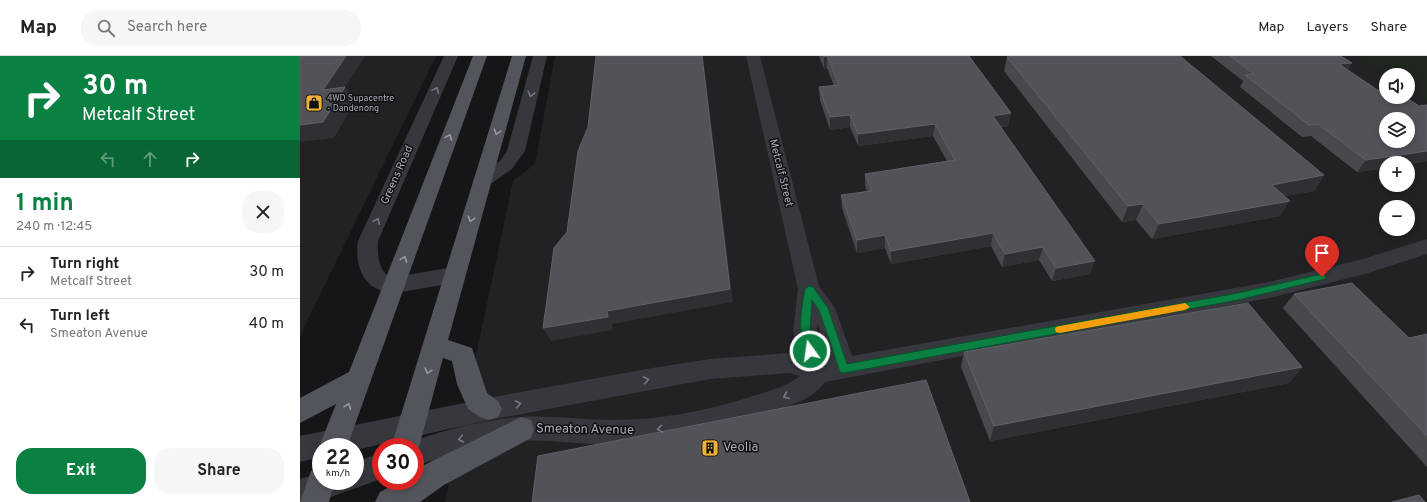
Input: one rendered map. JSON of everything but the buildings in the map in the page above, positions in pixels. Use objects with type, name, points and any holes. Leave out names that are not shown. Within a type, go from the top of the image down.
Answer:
[{"type":"main road","points":[[337,438],[480,56]]},
{"type":"main road","points":[[408,436],[519,56]]},
{"type":"main road","points":[[435,346],[463,355],[470,384],[477,401],[488,409]]},
{"type":"main road","points":[[300,411],[359,379]]},
{"type":"main road","points":[[390,502],[407,494],[434,475],[521,429]]},
{"type":"main road","points":[[390,502],[393,490]]},
{"type":"street","name":"Greens Road","points":[[395,285],[379,281],[366,252],[368,240],[452,56]]},
{"type":"street","points":[[482,181],[506,165],[516,151],[540,56]]},
{"type":"street","name":"Metcalf Street","points":[[753,56],[809,289],[805,332],[817,373]]},
{"type":"street","points":[[364,441],[408,436],[488,409],[718,368],[790,363],[802,365],[817,373],[844,369],[1269,290],[1365,266],[1427,246]]},
{"type":"street","points":[[395,285],[454,275]]},
{"type":"street","name":"Metcalf Street","points":[[809,289],[824,308],[844,369]]},
{"type":"street","name":"Smeaton Avenue","points":[[424,450],[448,442],[521,429],[539,428],[626,432],[691,423],[742,410],[790,394],[807,385],[817,373]]},
{"type":"street","points":[[300,450],[312,448]]},
{"type":"shaded area","points":[[300,56],[436,56],[300,336]]},
{"type":"shaded area","points":[[555,56],[1427,56],[1427,502],[445,502],[513,181],[535,164]]},
{"type":"shaded area","points":[[1356,56],[1427,56],[1427,101],[1415,93],[1415,68],[1379,68],[1379,71]]},
{"type":"slow traffic","points":[[1060,329],[1185,307]]},
{"type":"place","name":"4WD Supacentre - Dandenong","points":[[314,103]]},
{"type":"place","name":"Veolia","points":[[710,448]]},
{"type":"route","points":[[810,351],[805,332],[809,289],[824,308],[844,369],[1238,296],[1322,277]]}]
